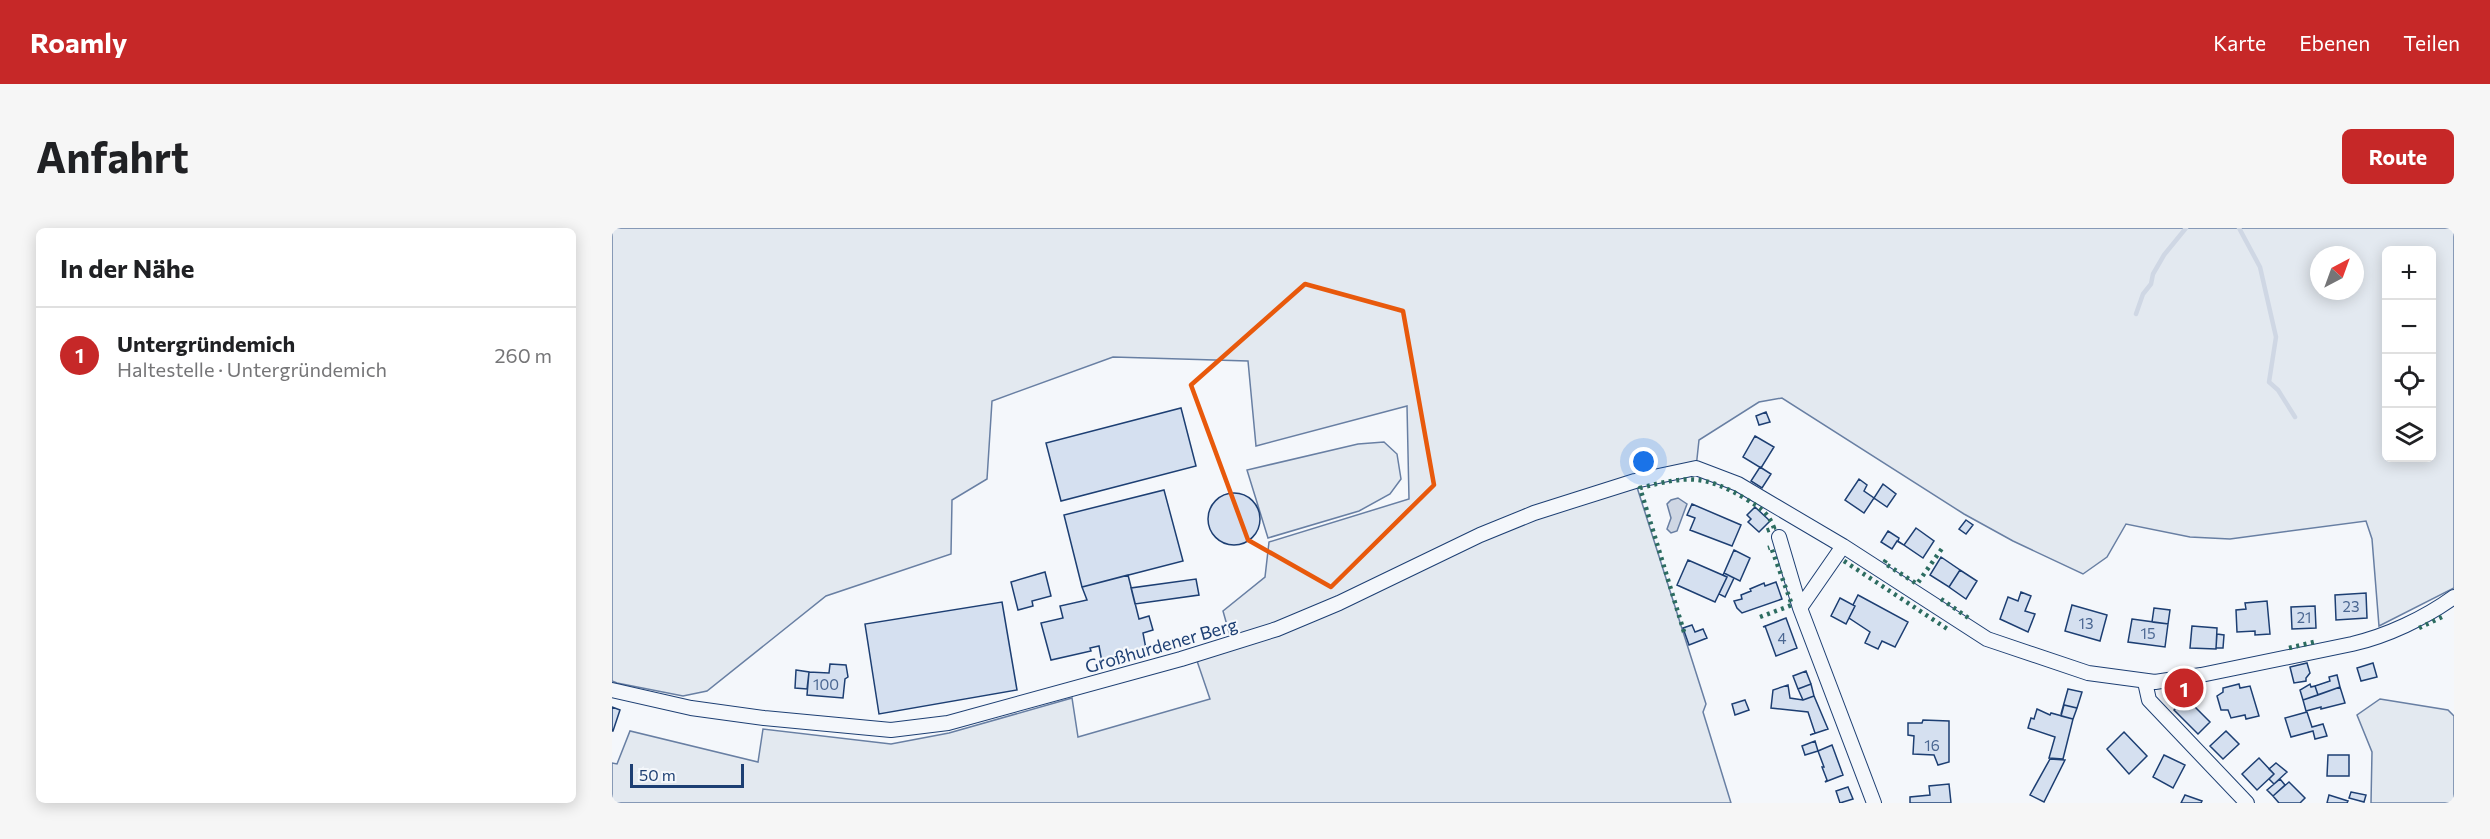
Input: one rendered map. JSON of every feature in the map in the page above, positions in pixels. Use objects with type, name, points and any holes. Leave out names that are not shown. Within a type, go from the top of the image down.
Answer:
[{"type":"street","name":"Großhurdener Berg","points":[[612,690],[691,708],[776,719],[891,730],[948,723],[1181,659],[1277,629],[1339,603],[1480,535],[1534,513],[1635,481],[1696,468],[1738,484],[1843,546]]},
{"type":"street","points":[[1779,537],[1800,608],[1874,803]]},
{"type":"street","points":[[1800,608],[1843,546],[1987,639],[2088,673],[2145,681],[2200,675],[2370,640],[2435,610],[2454,597]]},
{"type":"street","points":[[2145,681],[2149,700],[2247,803]]},
{"type":"highlighted area","points":[[1305,284],[1403,311],[1434,485],[1331,587],[1248,540],[1191,385]]},
{"type":"shaded area","points":[[612,228],[2454,228],[2454,588],[2379,626],[2372,539],[2366,521],[2230,539],[2190,537],[2126,524],[2107,557],[2083,574],[2013,541],[1964,514],[1782,398],[1759,402],[1699,440],[1696,468],[1635,481],[1706,704],[1703,712],[1731,803],[612,803],[612,763],[617,764],[630,731],[758,762],[763,729],[891,744],[949,733],[1072,698],[1078,737],[1210,699],[1195,655],[1232,643],[1223,611],[1265,577],[1269,542],[1409,499],[1407,406],[1256,446],[1248,361],[1113,357],[992,401],[987,479],[952,500],[951,554],[826,596],[707,691],[683,696],[612,681]]},
{"type":"shaded area","points":[[1384,442],[1397,454],[1401,479],[1390,494],[1359,511],[1268,538],[1247,470],[1358,444]]},
{"type":"shaded area","points":[[1678,498],[1687,504],[1677,531],[1671,533],[1667,529],[1671,518],[1667,504]]},
{"type":"shaded area","points":[[2380,699],[2448,710],[2454,716],[2454,803],[2371,803],[2372,752],[2357,715]]},
{"type":"building","points":[[1181,408],[1196,466],[1061,501],[1046,443]]},
{"type":"building","points":[[1766,412],[1770,422],[1759,425],[1756,416]]},
{"type":"building","points":[[1755,436],[1774,447],[1761,468],[1743,457]]},
{"type":"building","points":[[1760,467],[1771,474],[1762,488],[1751,481]]},
{"type":"building","points":[[1859,479],[1867,485],[1864,491],[1874,498],[1864,513],[1845,500]]},
{"type":"building","points":[[1883,484],[1896,494],[1887,507],[1874,498]]},
{"type":"building","points":[[1164,490],[1183,561],[1082,587],[1064,515]]},
{"type":"building","points":[[1234,493],[1244,495],[1252,501],[1258,509],[1260,519],[1258,529],[1252,537],[1244,543],[1234,545],[1224,543],[1216,537],[1210,529],[1208,519],[1210,509],[1216,501],[1224,495]]},
{"type":"building","points":[[1692,504],[1741,525],[1732,546],[1690,530],[1695,518],[1687,515]]},
{"type":"building","points":[[1755,507],[1770,521],[1759,532],[1748,522],[1751,519],[1747,515]]},
{"type":"building","points":[[1966,520],[1973,525],[1966,534],[1959,529]]},
{"type":"building","points":[[1916,528],[1934,541],[1923,558],[1904,545]]},
{"type":"building","points":[[1888,531],[1899,538],[1898,541],[1904,545],[1897,541],[1892,549],[1881,542]]},
{"type":"building","points":[[1734,550],[1750,558],[1740,581],[1724,573]]},
{"type":"building","points":[[1941,557],[1960,570],[1949,587],[1930,575]]},
{"type":"building","points":[[1688,560],[1727,577],[1715,602],[1677,585]]},
{"type":"building","points":[[1960,570],[1977,581],[1966,599],[1949,587]]},
{"type":"building","points":[[1045,572],[1051,596],[1032,601],[1033,606],[1018,610],[1011,582]]},
{"type":"building","points":[[1724,573],[1734,578],[1725,597],[1719,594],[1727,577],[1723,575]]},
{"type":"building","points":[[1128,575],[1139,619],[1149,616],[1153,630],[1143,633],[1146,649],[1102,662],[1099,646],[1090,648],[1091,651],[1051,660],[1041,623],[1063,618],[1060,606],[1087,600],[1082,587]]},
{"type":"building","points":[[1196,579],[1199,595],[1135,604],[1131,588]]},
{"type":"building","points":[[1776,582],[1782,599],[1742,613],[1737,608],[1734,601],[1742,599],[1741,595],[1751,591],[1750,589],[1764,583],[1765,586]]},
{"type":"building","points":[[2021,592],[2031,596],[2025,611],[2035,614],[2028,632],[2000,619],[2008,597],[2018,601]]},
{"type":"building","points":[[2366,593],[2367,618],[2336,620],[2335,595]]},
{"type":"building","points":[[1858,595],[1908,622],[1895,647],[1882,641],[1878,649],[1865,643],[1870,632],[1849,618]]},
{"type":"building","points":[[1840,598],[1855,606],[1846,624],[1831,616]]},
{"type":"building","points":[[2267,601],[2270,634],[2255,635],[2255,631],[2237,632],[2236,610],[2246,609],[2245,603]]},
{"type":"building","points":[[1002,602],[1017,690],[879,714],[865,624]]},
{"type":"building","points":[[2072,605],[2107,615],[2100,641],[2065,631]]},
{"type":"building","points":[[2315,606],[2316,628],[2292,629],[2291,607]]},
{"type":"building","points":[[2154,608],[2170,610],[2168,624],[2152,622]]},
{"type":"building","points":[[1786,618],[1797,648],[1776,656],[1765,626]]},
{"type":"building","points":[[2132,619],[2168,624],[2165,647],[2128,642]]},
{"type":"building","points":[[1692,625],[1695,632],[1703,629],[1707,638],[1689,645],[1683,628]]},
{"type":"building","points":[[2192,626],[2217,628],[2216,649],[2190,648]]},
{"type":"building","points":[[2217,634],[2224,635],[2223,648],[2216,648]]},
{"type":"building","points":[[2307,663],[2310,673],[2306,681],[2294,683],[2290,667]]},
{"type":"building","points":[[2373,663],[2377,677],[2361,681],[2357,668]]},
{"type":"building","points":[[830,664],[846,665],[848,677],[845,679],[843,698],[807,695],[809,672],[829,673]]},
{"type":"building","points":[[796,670],[809,672],[807,689],[795,688]]},
{"type":"building","points":[[1806,671],[1811,684],[1798,689],[1793,676]]},
{"type":"building","points":[[2337,675],[2340,687],[2318,695],[2315,686],[2330,681],[2329,677]]},
{"type":"building","points":[[1811,684],[1814,696],[1803,700],[1798,689]]},
{"type":"building","points":[[2239,684],[2240,688],[2250,686],[2259,716],[2246,719],[2245,715],[2231,718],[2228,710],[2221,710],[2217,696],[2223,692],[2223,688]]},
{"type":"building","points":[[2310,684],[2311,687],[2315,686],[2318,695],[2303,700],[2300,690]]},
{"type":"building","points":[[1788,685],[1790,698],[1803,700],[1814,696],[1828,729],[1810,735],[1815,733],[1808,712],[1771,708],[1773,690]]},
{"type":"building","points":[[2340,687],[2345,703],[2306,711],[2303,700]]},
{"type":"building","points":[[2068,689],[2082,692],[2077,708],[2064,705],[2061,714]]},
{"type":"building","points":[[2186,698],[2210,722],[2198,734],[2174,710]]},
{"type":"building","points":[[1745,700],[1749,710],[1735,715],[1732,704]]},
{"type":"building","points":[[2064,705],[2077,708],[2073,719],[2061,716]]},
{"type":"building","points":[[612,707],[620,710],[613,731],[612,731]]},
{"type":"building","points":[[2037,709],[2050,715],[2051,713],[2073,719],[2063,759],[2049,758],[2055,737],[2028,728]]},
{"type":"building","points":[[2307,712],[2312,727],[2323,724],[2327,736],[2315,739],[2313,731],[2291,737],[2285,718]]},
{"type":"building","points":[[1923,720],[1949,721],[1949,762],[1938,765],[1934,755],[1913,754],[1914,736],[1908,735],[1908,723],[1922,723]]},
{"type":"building","points":[[2226,731],[2239,744],[2223,759],[2210,746]]},
{"type":"building","points":[[2124,732],[2147,756],[2129,774],[2107,749]]},
{"type":"building","points":[[1815,741],[1818,751],[1805,755],[1802,746]]},
{"type":"building","points":[[1832,745],[1843,775],[1825,782],[1827,780],[1818,751]]},
{"type":"building","points":[[2164,755],[2185,765],[2173,788],[2153,777]]},
{"type":"building","points":[[2328,755],[2349,755],[2349,776],[2327,776]]},
{"type":"building","points":[[2259,758],[2274,774],[2257,790],[2242,774]]},
{"type":"building","points":[[2050,759],[2065,760],[2044,802],[2030,795]]},
{"type":"building","points":[[2276,763],[2287,772],[2274,784],[2269,779],[2274,774],[2269,769]]},
{"type":"building","points":[[2280,779],[2285,785],[2273,796],[2267,790]]},
{"type":"building","points":[[2289,782],[2305,798],[2300,803],[2279,803],[2273,796]]},
{"type":"building","points":[[1949,784],[1951,803],[1910,803],[1910,797],[1930,795],[1929,786]]},
{"type":"building","points":[[1848,787],[1853,799],[1840,803],[1836,791]]},
{"type":"building","points":[[2351,792],[2366,795],[2364,802],[2349,798]]},
{"type":"building","points":[[2185,795],[2202,801],[2201,803],[2181,803]]},
{"type":"building","points":[[2329,795],[2348,801],[2347,803],[2327,803]]},
{"type":"waterway","points":[[2136,314],[2143,294],[2151,284],[2153,274],[2164,255],[2186,228]]},
{"type":"waterway","points":[[2239,228],[2260,267],[2276,337],[2269,382],[2278,390],[2295,417]]},
{"type":"hedge","points":[[1684,632],[1640,488],[1683,480],[1706,481],[1718,485],[1746,499],[1766,514],[1774,528],[1763,532]]},
{"type":"hedge","points":[[1760,617],[1792,605],[1771,547],[1768,548]]},
{"type":"hedge","points":[[1886,560],[1884,563],[1917,584],[1943,547]]},
{"type":"hedge","points":[[1844,561],[1949,630]]},
{"type":"hedge","points":[[1941,599],[1970,619]]},
{"type":"hedge","points":[[2419,628],[2446,615]]},
{"type":"hedge","points":[[2289,648],[2314,642]]},
{"type":"place","name":"Untergründemich","points":[[2184,688]]}]
